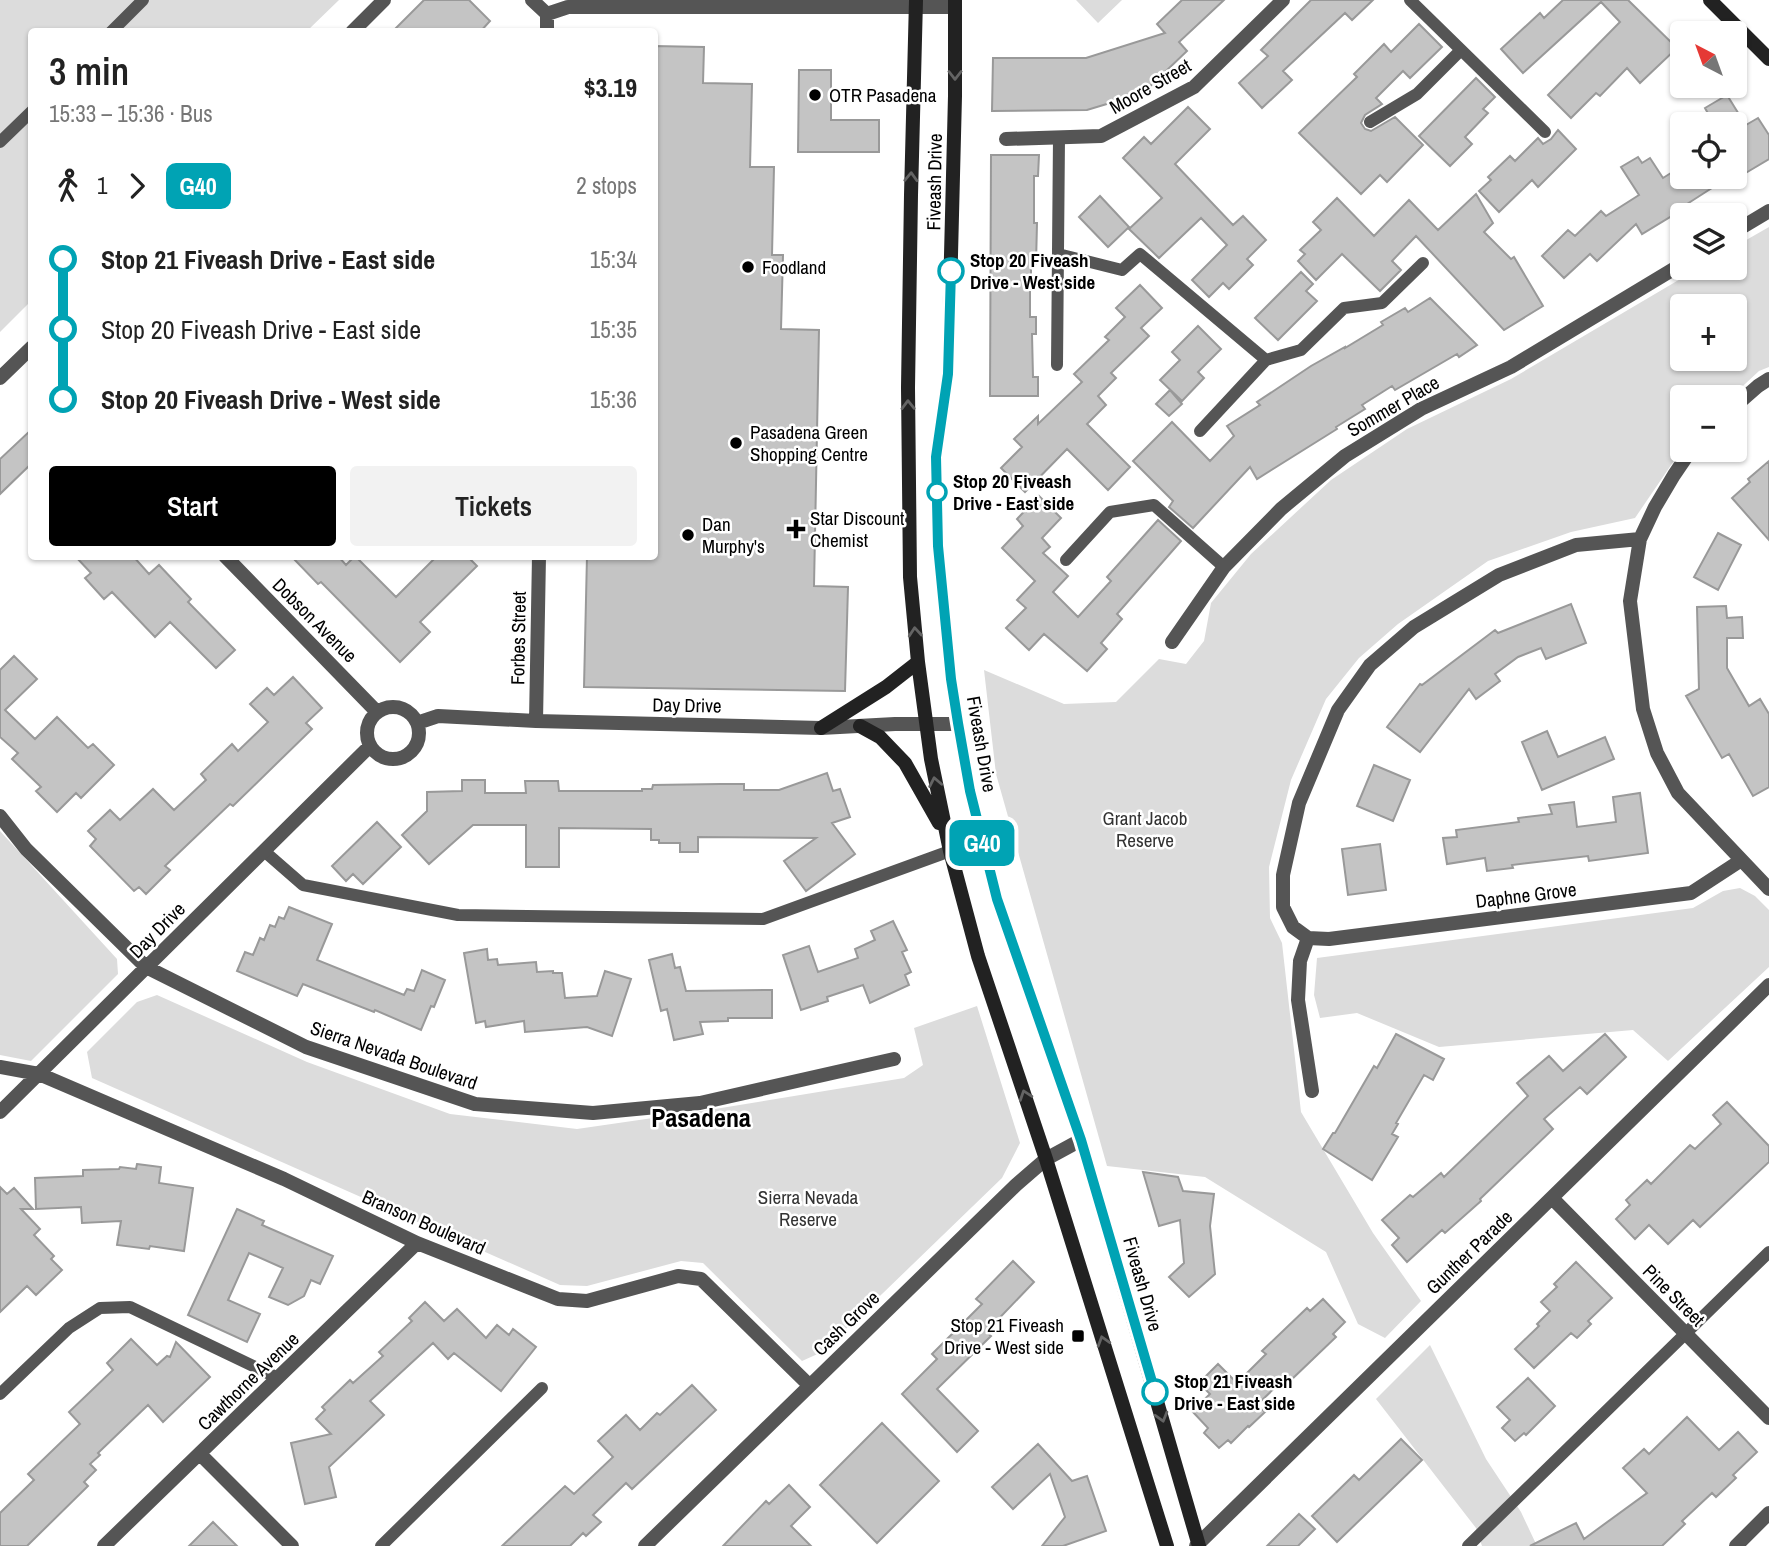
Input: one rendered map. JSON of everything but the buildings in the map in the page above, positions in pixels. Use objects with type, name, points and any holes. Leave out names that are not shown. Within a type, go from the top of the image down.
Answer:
[{"type":"main road","points":[[1710,0],[1769,59]]},
{"type":"main road","name":"Fiveash Drive","points":[[916,3],[908,388],[910,577],[925,724],[945,833],[978,956],[1046,1159],[1167,1546]]},
{"type":"main road","name":"Fiveash Drive","points":[[955,3],[949,355],[936,457],[938,546],[951,679],[970,791],[997,899],[1081,1140],[1198,1545]]},
{"type":"main road","points":[[821,728],[891,684],[918,662]]},
{"type":"main road","points":[[860,726],[880,737],[905,764],[945,833]]},
{"type":"street","points":[[356,28],[384,0]]},
{"type":"street","points":[[532,0],[547,14],[547,28]]},
{"type":"street","name":"Moore Street","points":[[1006,139],[1101,136],[1194,88],[1283,0]]},
{"type":"street","points":[[547,14],[568,7],[732,3],[955,3]]},
{"type":"street","points":[[1747,224],[1769,211]]},
{"type":"street","name":"Sommer Place","points":[[1172,642],[1224,568],[1281,509],[1345,456],[1421,409],[1511,367],[1670,271]]},
{"type":"street","points":[[0,379],[28,355]]},
{"type":"street","points":[[1747,396],[1769,379]]},
{"type":"street","points":[[1683,462],[1655,507],[1640,539],[1630,601],[1643,709],[1657,753],[1678,793],[1769,889]]},
{"type":"street","points":[[1312,1091],[1298,1000],[1300,961],[1308,938],[1293,927],[1283,907],[1283,875],[1299,803],[1338,710],[1370,665],[1414,627],[1499,575],[1576,545],[1640,539]]},
{"type":"street","name":"Dobson Avenue","points":[[229,560],[377,712]]},
{"type":"street","name":"Forbes Street","points":[[536,721],[539,560]]},
{"type":"street","points":[[384,708],[400,708],[413,716],[419,732],[414,748],[408,754],[391,759],[383,757],[370,746],[367,731],[377,712],[384,708]]},
{"type":"street","name":"Day Drive","points":[[417,723],[438,716],[821,728],[958,723]]},
{"type":"street","name":"Day Drive","points":[[0,1112],[370,746]]},
{"type":"street","name":"Sierra Nevada Boulevard","points":[[0,817],[26,849],[146,967],[306,1047],[475,1104],[593,1113],[700,1102],[894,1059]]},
{"type":"street","name":"Daphne Grove","points":[[1308,938],[1329,939],[1691,893],[1740,860]]},
{"type":"street","name":"Gunther Parade","points":[[1198,1545],[1769,985]]},
{"type":"street","name":"Branson Boulevard","points":[[0,1067],[39,1074],[284,1179],[418,1243],[558,1299],[587,1301],[678,1276],[701,1279],[809,1385]]},
{"type":"street","name":"Cash Grove","points":[[645,1546],[1016,1185],[1046,1159],[1081,1140]]},
{"type":"street","name":"Pine Street","points":[[1552,1198],[1769,1418]]},
{"type":"street","name":"Cawthorne Avenue","points":[[104,1546],[418,1243]]},
{"type":"street","points":[[200,1454],[292,1546]]},
{"type":"street","points":[[1736,1546],[1769,1513]]},
{"type":"lane","points":[[1410,0],[1545,132]]},
{"type":"lane","points":[[115,28],[139,1]]},
{"type":"lane","points":[[1370,122],[1418,94],[1461,50]]},
{"type":"lane","points":[[0,142],[28,115]]},
{"type":"lane","points":[[1057,365],[1059,138]]},
{"type":"lane","points":[[1058,254],[1122,270],[1140,254],[1266,360]]},
{"type":"lane","points":[[1200,431],[1266,360],[1301,350],[1344,308],[1382,303],[1423,263]]},
{"type":"lane","points":[[1066,560],[1110,512],[1154,505],[1224,568]]},
{"type":"lane","points":[[264,851],[303,885],[458,915],[763,919],[950,851]]},
{"type":"lane","points":[[1468,1546],[1769,1252]]},
{"type":"lane","points":[[0,1394],[69,1328],[100,1308],[130,1307],[278,1378]]},
{"type":"lane","points":[[381,1546],[542,1388]]},
{"type":"green space","points":[[0,0],[339,0],[310,28],[28,28],[28,304],[0,332]]},
{"type":"green space","points":[[1076,0],[1122,0],[1098,23]]},
{"type":"green space","name":"Grant Jacob Reserve","points":[[1769,227],[1769,367],[1759,371],[1744,385],[1670,385],[1670,462],[1673,462],[1635,518],[1571,532],[1488,561],[1398,624],[1359,658],[1326,699],[1291,780],[1269,867],[1270,918],[1282,943],[1301,1112],[1373,1233],[1421,1301],[1385,1338],[1358,1324],[1326,1252],[1205,1177],[1107,1166],[996,774],[984,670],[1064,704],[1116,702],[1159,659],[1186,664],[1204,641],[1211,603],[1251,554],[1331,480],[1407,429],[1511,379],[1679,280],[1747,280],[1747,240]]},
{"type":"green space","points":[[0,831],[117,959],[118,974],[31,1061],[0,1055]]},
{"type":"green space","points":[[1740,888],[1755,896],[1769,910],[1769,967],[1668,1061],[1633,1030],[1439,1047],[1357,1013],[1320,1018],[1314,995],[1317,958],[1693,908],[1723,891]]},
{"type":"green space","name":"Sierra Nevada Reserve","points":[[157,995],[307,1062],[450,1114],[577,1129],[904,1078],[923,1065],[914,1028],[977,1006],[1020,1143],[1002,1178],[822,1352],[802,1361],[703,1263],[681,1261],[587,1286],[560,1285],[92,1078],[87,1052],[137,1002]]},
{"type":"green space","points":[[1430,1345],[1486,1459],[1521,1512],[1537,1546],[1482,1546],[1476,1528],[1376,1399]]},
{"type":"bus line","name":"G40","points":[[951,271],[948,374],[936,457],[938,546],[951,679],[970,791],[997,899],[1081,1140],[1155,1392]]},
{"type":"place","name":"OTR Pasadena","points":[[815,95]]},
{"type":"place","name":"Foodland","points":[[748,267]]},
{"type":"place","name":"Stop 20 Fiveash Drive - West side","points":[[951,271]]},
{"type":"place","name":"Pasadena Green Shopping Centre","points":[[736,443]]},
{"type":"place","name":"Stop 20 Fiveash Drive - East side","points":[[937,492]]},
{"type":"place","name":"Star Discount Chemist","points":[[796,529]]},
{"type":"place","name":"Dan Murphy's","points":[[688,535]]},
{"type":"place","name":"Stop 21 Fiveash Drive - West side","points":[[1078,1336]]},
{"type":"place","name":"Stop 21 Fiveash Drive - East side","points":[[1155,1392]]},
{"type":"district","name":"Pasadena","points":[[701,1117]]}]
